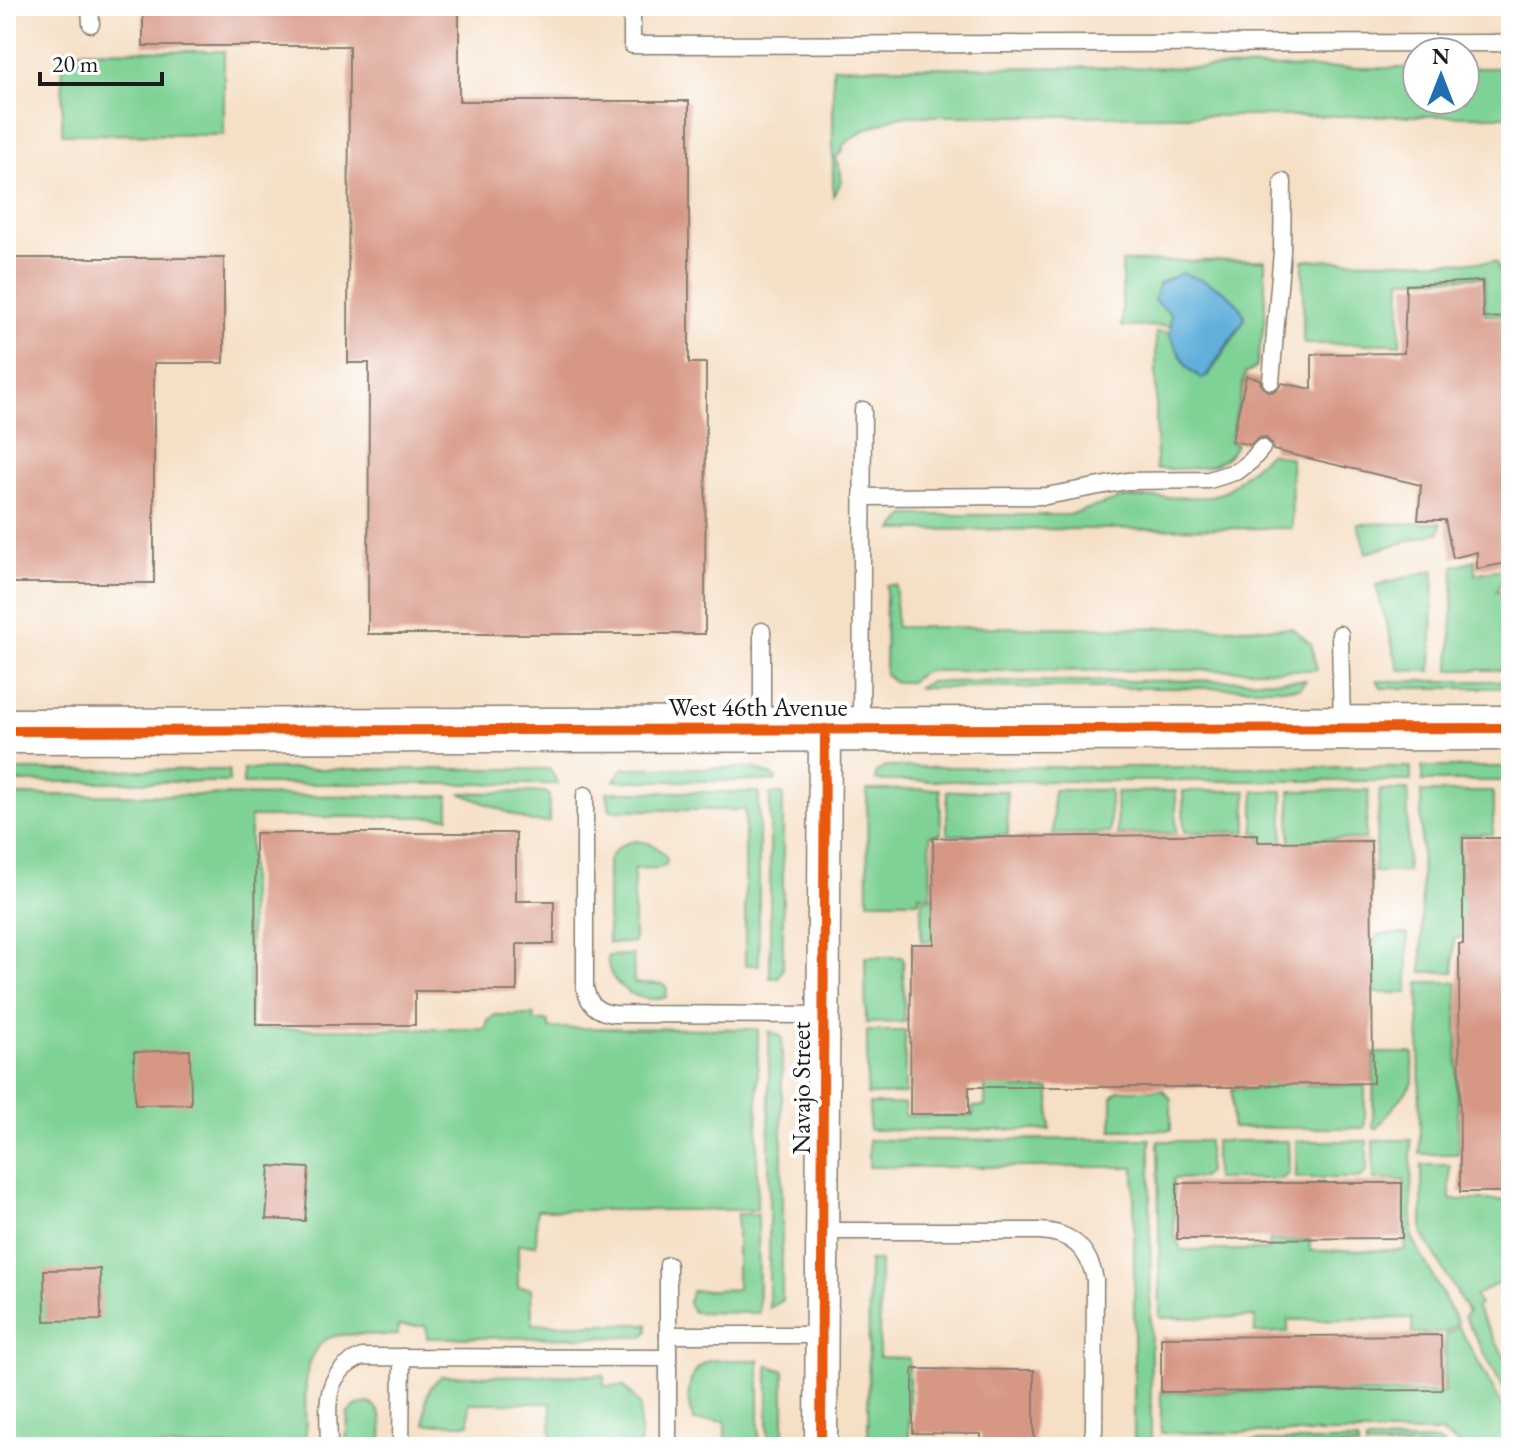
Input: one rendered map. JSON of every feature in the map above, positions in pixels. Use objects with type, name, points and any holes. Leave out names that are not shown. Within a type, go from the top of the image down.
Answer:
[{"type":"street","name":"West 46th Avenue","points":[[6,731],[1511,728]]},
{"type":"street","name":"Navajo Street","points":[[821,1447],[824,1015],[843,729]]},
{"type":"lane","points":[[90,6],[91,24]]},
{"type":"lane","points":[[632,6],[632,45],[1511,43]]},
{"type":"lane","points":[[1271,381],[1282,251],[1283,182]]},
{"type":"lane","points":[[843,729],[862,497],[863,410]]},
{"type":"lane","points":[[862,497],[1046,496],[1127,481],[1209,480],[1238,471],[1262,448]]},
{"type":"lane","points":[[762,631],[762,729]]},
{"type":"lane","points":[[1340,634],[1342,728]]},
{"type":"lane","points":[[585,795],[585,988],[596,1010],[614,1014],[824,1015]]},
{"type":"lane","points":[[823,1231],[1056,1231],[1071,1238],[1088,1256],[1095,1280],[1094,1430],[1091,1447]]},
{"type":"lane","points":[[668,1265],[668,1447]]},
{"type":"lane","points":[[668,1335],[822,1335]]},
{"type":"lane","points":[[329,1447],[331,1384],[349,1362],[362,1357],[668,1358]]},
{"type":"lane","points":[[401,1447],[402,1357]]},
{"type":"green space","points":[[63,50],[224,51],[224,135],[62,134]]},
{"type":"green space","points":[[833,67],[1401,68],[1401,116],[901,116],[866,129],[843,145],[843,150],[835,159],[841,178],[833,196]]},
{"type":"green space","points":[[1481,68],[1511,68],[1511,116],[1481,116]]},
{"type":"green space","points":[[1265,260],[1265,320],[1256,368],[1245,374],[1230,442],[1236,444],[1230,454],[1213,465],[1191,469],[1156,469],[1156,332],[1169,332],[1187,367],[1202,379],[1209,375],[1243,323],[1172,277],[1160,283],[1154,300],[1171,314],[1170,326],[1122,327],[1122,262]]},
{"type":"green space","points":[[1303,260],[1495,262],[1511,291],[1511,315],[1485,315],[1484,277],[1401,279],[1400,344],[1305,344]]},
{"type":"green space","points":[[1269,453],[1291,458],[1292,528],[893,530],[906,515],[1068,515],[1123,498],[1207,497],[1225,492]]},
{"type":"green space","points":[[1441,523],[1440,532],[1366,553],[1358,524]]},
{"type":"green space","points":[[1475,560],[1475,574],[1511,567],[1496,591],[1511,595],[1511,670],[1450,670],[1454,566]]},
{"type":"green space","points":[[1434,570],[1431,671],[1399,670],[1376,585]]},
{"type":"green space","points":[[886,585],[896,585],[896,627],[1292,628],[1311,644],[1317,670],[926,671],[909,682],[894,682],[885,674]]},
{"type":"green space","points":[[1306,680],[1300,688],[917,688],[928,682]]},
{"type":"green space","points":[[1377,681],[1511,681],[1511,688],[1382,688]]},
{"type":"green space","points":[[886,767],[1411,767],[1411,781],[876,781],[876,772]]},
{"type":"green space","points":[[1422,767],[1511,767],[1511,781],[1422,781]]},
{"type":"green space","points":[[623,768],[755,768],[776,778],[776,781],[614,781]]},
{"type":"green space","points":[[243,769],[550,769],[558,784],[243,784]]},
{"type":"green space","points":[[6,770],[229,770],[229,782],[6,782]]},
{"type":"green space","points":[[940,789],[941,834],[930,835],[931,895],[919,895],[919,901],[868,901],[867,790]]},
{"type":"green space","points":[[1053,790],[1110,790],[1110,833],[1053,834]]},
{"type":"green space","points":[[1369,790],[1365,839],[1311,839],[1311,890],[1307,890],[1307,1085],[1365,1086],[1365,1128],[1232,1128],[1232,1089],[1263,1089],[1263,1023],[1291,923],[1290,791]]},
{"type":"green space","points":[[1380,790],[1408,790],[1407,872],[1374,872]]},
{"type":"green space","points":[[947,791],[1007,791],[1008,835],[947,835]]},
{"type":"green space","points":[[1176,791],[1176,833],[1117,834],[1116,792]]},
{"type":"green space","points":[[1183,791],[1246,791],[1247,832],[1184,832]]},
{"type":"green space","points":[[1254,791],[1283,791],[1283,919],[1015,1027],[1015,1089],[1050,1089],[1050,1130],[869,1130],[869,1104],[905,1104],[905,1116],[973,1116],[973,1107],[985,1106],[972,941],[921,941],[922,898],[1260,893],[1260,833],[1254,832]]},
{"type":"green space","points":[[545,792],[549,795],[549,822],[531,822],[460,793]]},
{"type":"green space","points":[[607,792],[759,792],[759,965],[745,965],[745,810],[610,810]]},
{"type":"green space","points":[[1421,792],[1493,792],[1493,834],[1460,835],[1461,894],[1494,895],[1511,937],[1454,938],[1454,972],[1422,972]]},
{"type":"green space","points":[[770,794],[783,794],[783,969],[778,978],[770,978]]},
{"type":"green space","points":[[6,795],[449,796],[449,817],[250,817],[250,1029],[486,1029],[487,1022],[495,1015],[534,1015],[534,1021],[548,1021],[549,1028],[758,1029],[757,1210],[537,1210],[536,1245],[518,1245],[518,1287],[531,1288],[532,1324],[648,1324],[648,1331],[643,1337],[427,1338],[426,1326],[398,1326],[397,1335],[335,1336],[322,1342],[309,1367],[305,1401],[306,1447],[6,1447]]},
{"type":"green space","points":[[637,841],[658,848],[667,859],[666,864],[659,868],[634,869],[634,943],[608,943],[608,862],[620,847]]},
{"type":"green space","points":[[1379,934],[1408,934],[1408,993],[1374,993],[1374,940]]},
{"type":"green space","points":[[633,955],[634,983],[663,984],[667,988],[666,997],[636,996],[618,984],[612,976],[608,956]]},
{"type":"green space","points":[[865,957],[903,957],[904,1022],[866,1023]]},
{"type":"green space","points":[[1419,982],[1457,982],[1458,1154],[1420,1154]]},
{"type":"green space","points":[[769,1031],[782,1037],[782,1301],[769,1308]]},
{"type":"green space","points":[[867,1031],[905,1031],[905,1094],[867,1095]]},
{"type":"green space","points":[[1374,1053],[1413,1053],[1413,1083],[1377,1128],[1373,1128]]},
{"type":"green space","points":[[1119,1090],[1163,1090],[1171,1099],[1171,1130],[1112,1130],[1112,1097]]},
{"type":"green space","points":[[1150,1139],[1151,1447],[1134,1447],[1134,1167],[869,1167],[869,1140]]},
{"type":"green space","points":[[1373,1140],[1411,1140],[1412,1237],[1458,1324],[1443,1333],[1412,1333],[1412,1318],[1288,1320],[1288,1332],[1255,1333],[1255,1317],[1160,1318],[1158,1141],[1208,1141],[1208,1172],[1202,1178],[1173,1179],[1174,1235],[1182,1250],[1268,1250],[1269,1241],[1310,1240],[1310,1251],[1405,1250],[1404,1180],[1374,1180]]},
{"type":"green space","points":[[1215,1141],[1288,1141],[1289,1173],[1282,1179],[1215,1179]]},
{"type":"green space","points":[[1296,1141],[1367,1141],[1367,1172],[1359,1178],[1296,1178]]},
{"type":"green space","points":[[1422,1165],[1450,1165],[1450,1200],[1511,1200],[1511,1276],[1475,1296],[1480,1305],[1476,1308],[1507,1361],[1511,1359],[1511,1402],[1464,1316],[1468,1312],[1422,1233]]},
{"type":"green space","points":[[737,1214],[758,1214],[759,1313],[693,1312],[688,1302],[692,1291],[737,1289]]},
{"type":"green space","points":[[869,1261],[880,1261],[879,1357],[909,1358],[909,1447],[868,1447]]},
{"type":"green space","points":[[1459,1327],[1511,1421],[1511,1428],[1499,1447],[1463,1447],[1440,1433],[1161,1433],[1161,1392],[1444,1393],[1445,1335]]},
{"type":"green space","points":[[710,1360],[759,1360],[759,1447],[725,1447],[725,1421],[694,1421],[689,1404],[692,1378]]},
{"type":"green space","points":[[768,1365],[784,1371],[784,1447],[768,1447]]},
{"type":"green space","points":[[604,1375],[604,1386],[624,1386],[640,1405],[640,1447],[551,1447],[551,1403],[469,1403],[469,1424],[425,1424],[429,1392],[442,1376]]},
{"type":"green space","points":[[369,1403],[381,1416],[382,1447],[346,1447],[348,1413],[357,1405]]},
{"type":"green space","points":[[1159,1441],[1358,1441],[1358,1447],[1159,1447]]},
{"type":"green space","points":[[1438,1441],[1447,1447],[1366,1447],[1366,1442]]},
{"type":"water","points":[[1182,273],[1227,294],[1245,318],[1202,379],[1187,367],[1170,336],[1171,314],[1154,300],[1160,283]]},
{"type":"building","points":[[143,6],[459,6],[459,101],[689,101],[689,363],[706,363],[705,634],[368,634],[369,363],[348,363],[349,46],[143,46]]},
{"type":"building","points":[[6,258],[224,258],[224,363],[154,363],[154,583],[6,583]]},
{"type":"building","points":[[1482,281],[1483,318],[1511,317],[1511,562],[1477,569],[1477,552],[1453,558],[1445,520],[1418,520],[1421,485],[1273,450],[1265,437],[1258,438],[1250,445],[1232,441],[1246,376],[1260,379],[1261,386],[1269,392],[1276,391],[1282,383],[1312,389],[1312,354],[1404,353],[1406,285]]},
{"type":"building","points":[[255,833],[516,833],[516,901],[554,901],[554,944],[517,944],[517,991],[415,991],[415,1025],[256,1025]]},
{"type":"building","points":[[1258,834],[1258,842],[1371,841],[1373,1083],[1262,1087],[969,1087],[969,1114],[910,1114],[911,944],[934,944],[933,838]]},
{"type":"building","points":[[1463,838],[1511,838],[1511,1192],[1460,1192],[1459,944],[1463,944]]},
{"type":"building","points":[[190,1050],[191,1104],[135,1105],[134,1052]]},
{"type":"building","points":[[270,1166],[309,1168],[305,1221],[266,1219]]},
{"type":"building","points":[[1177,1183],[1402,1183],[1402,1238],[1177,1239]]},
{"type":"building","points":[[100,1269],[101,1320],[45,1321],[44,1270]]},
{"type":"building","points":[[1441,1335],[1442,1390],[1161,1392],[1161,1337]]},
{"type":"building","points":[[913,1369],[1034,1370],[1034,1447],[981,1447],[981,1434],[913,1433]]},
{"type":"cycle path","points":[[6,731],[1511,728]]},
{"type":"cycle path","points":[[821,1447],[825,729]]}]
